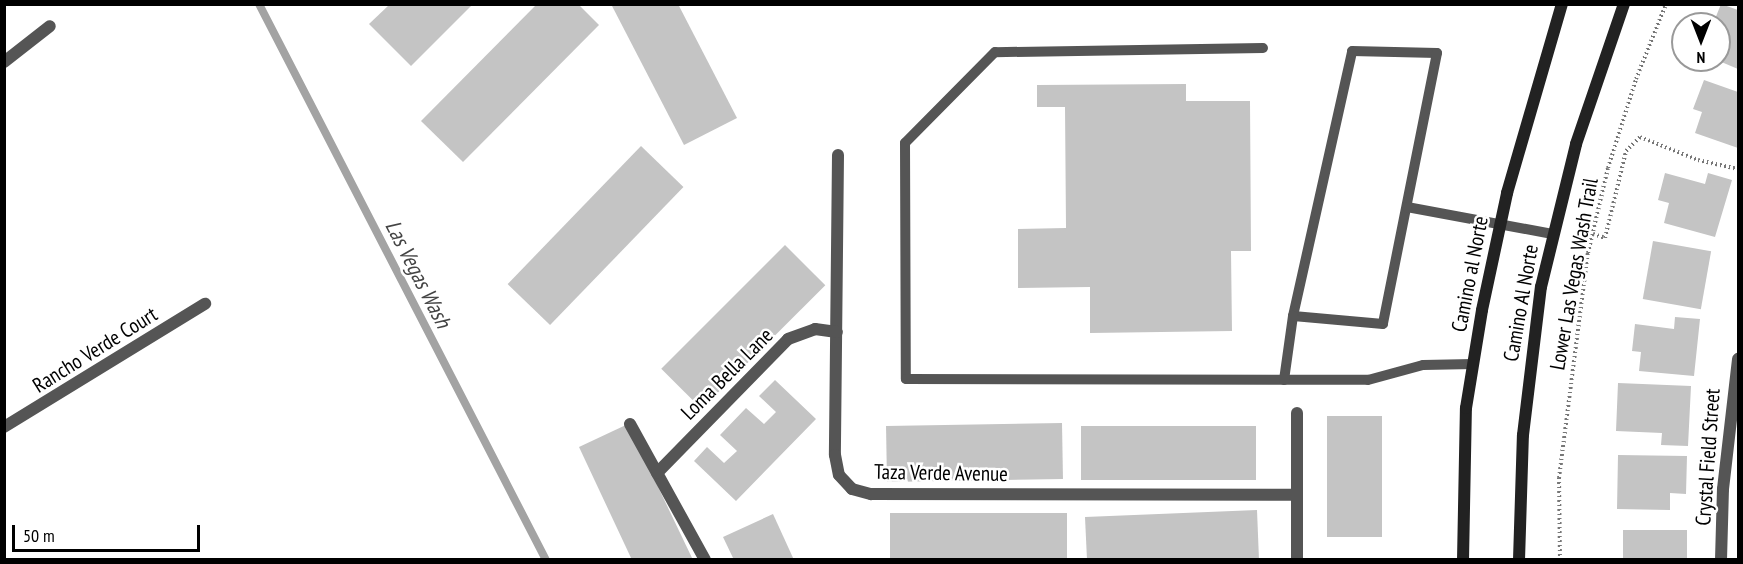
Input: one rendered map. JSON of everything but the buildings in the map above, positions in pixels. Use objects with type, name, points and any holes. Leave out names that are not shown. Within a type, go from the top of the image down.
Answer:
[{"type":"main road","name":"Camino al Norte","points":[[1463,560],[1466,408],[1473,364],[1501,222],[1530,106],[1562,4]]},
{"type":"main road","points":[[1613,31],[1618,4]]},
{"type":"main road","name":"Camino al Norte","points":[[1553,234],[1576,144],[1624,4]]},
{"type":"main road","name":"Camino Al Norte","points":[[1528,378],[1553,234]]},
{"type":"main road","name":"Camino al Norte","points":[[1519,560],[1528,378]]},
{"type":"street","points":[[4,62],[50,26]]},
{"type":"street","name":"Taza Verde Avenue","points":[[838,155],[835,455],[839,476],[852,489],[871,494],[1296,495]]},
{"type":"street","name":"Rancho Verde Court","points":[[4,427],[205,304]]},
{"type":"street","name":"Loma Bella Lane","points":[[657,472],[788,339],[815,329],[837,332]]},
{"type":"street","name":"Crystal Field Street","points":[[1721,560],[1722,489],[1735,418],[1738,359]]},
{"type":"street","points":[[1297,413],[1297,560]]},
{"type":"street","points":[[630,424],[705,560]]},
{"type":"lane","points":[[1263,48],[995,52],[905,143],[906,379],[1368,380],[1423,365],[1473,364]]},
{"type":"lane","points":[[1284,380],[1293,316],[1352,51],[1437,53],[1383,324],[1293,316]]},
{"type":"lane","points":[[1407,207],[1501,222],[1553,234]]},
{"type":"path","name":"Lower Las Vegas Wash Trail","points":[[1560,560],[1559,478],[1567,396],[1593,234],[1633,90],[1666,4]]},
{"type":"path","points":[[1593,234],[1605,238],[1626,152],[1640,136],[1698,160],[1738,169]]},
{"type":"waterway","name":"Las Vegas Wash","points":[[259,4],[546,560]]}]
